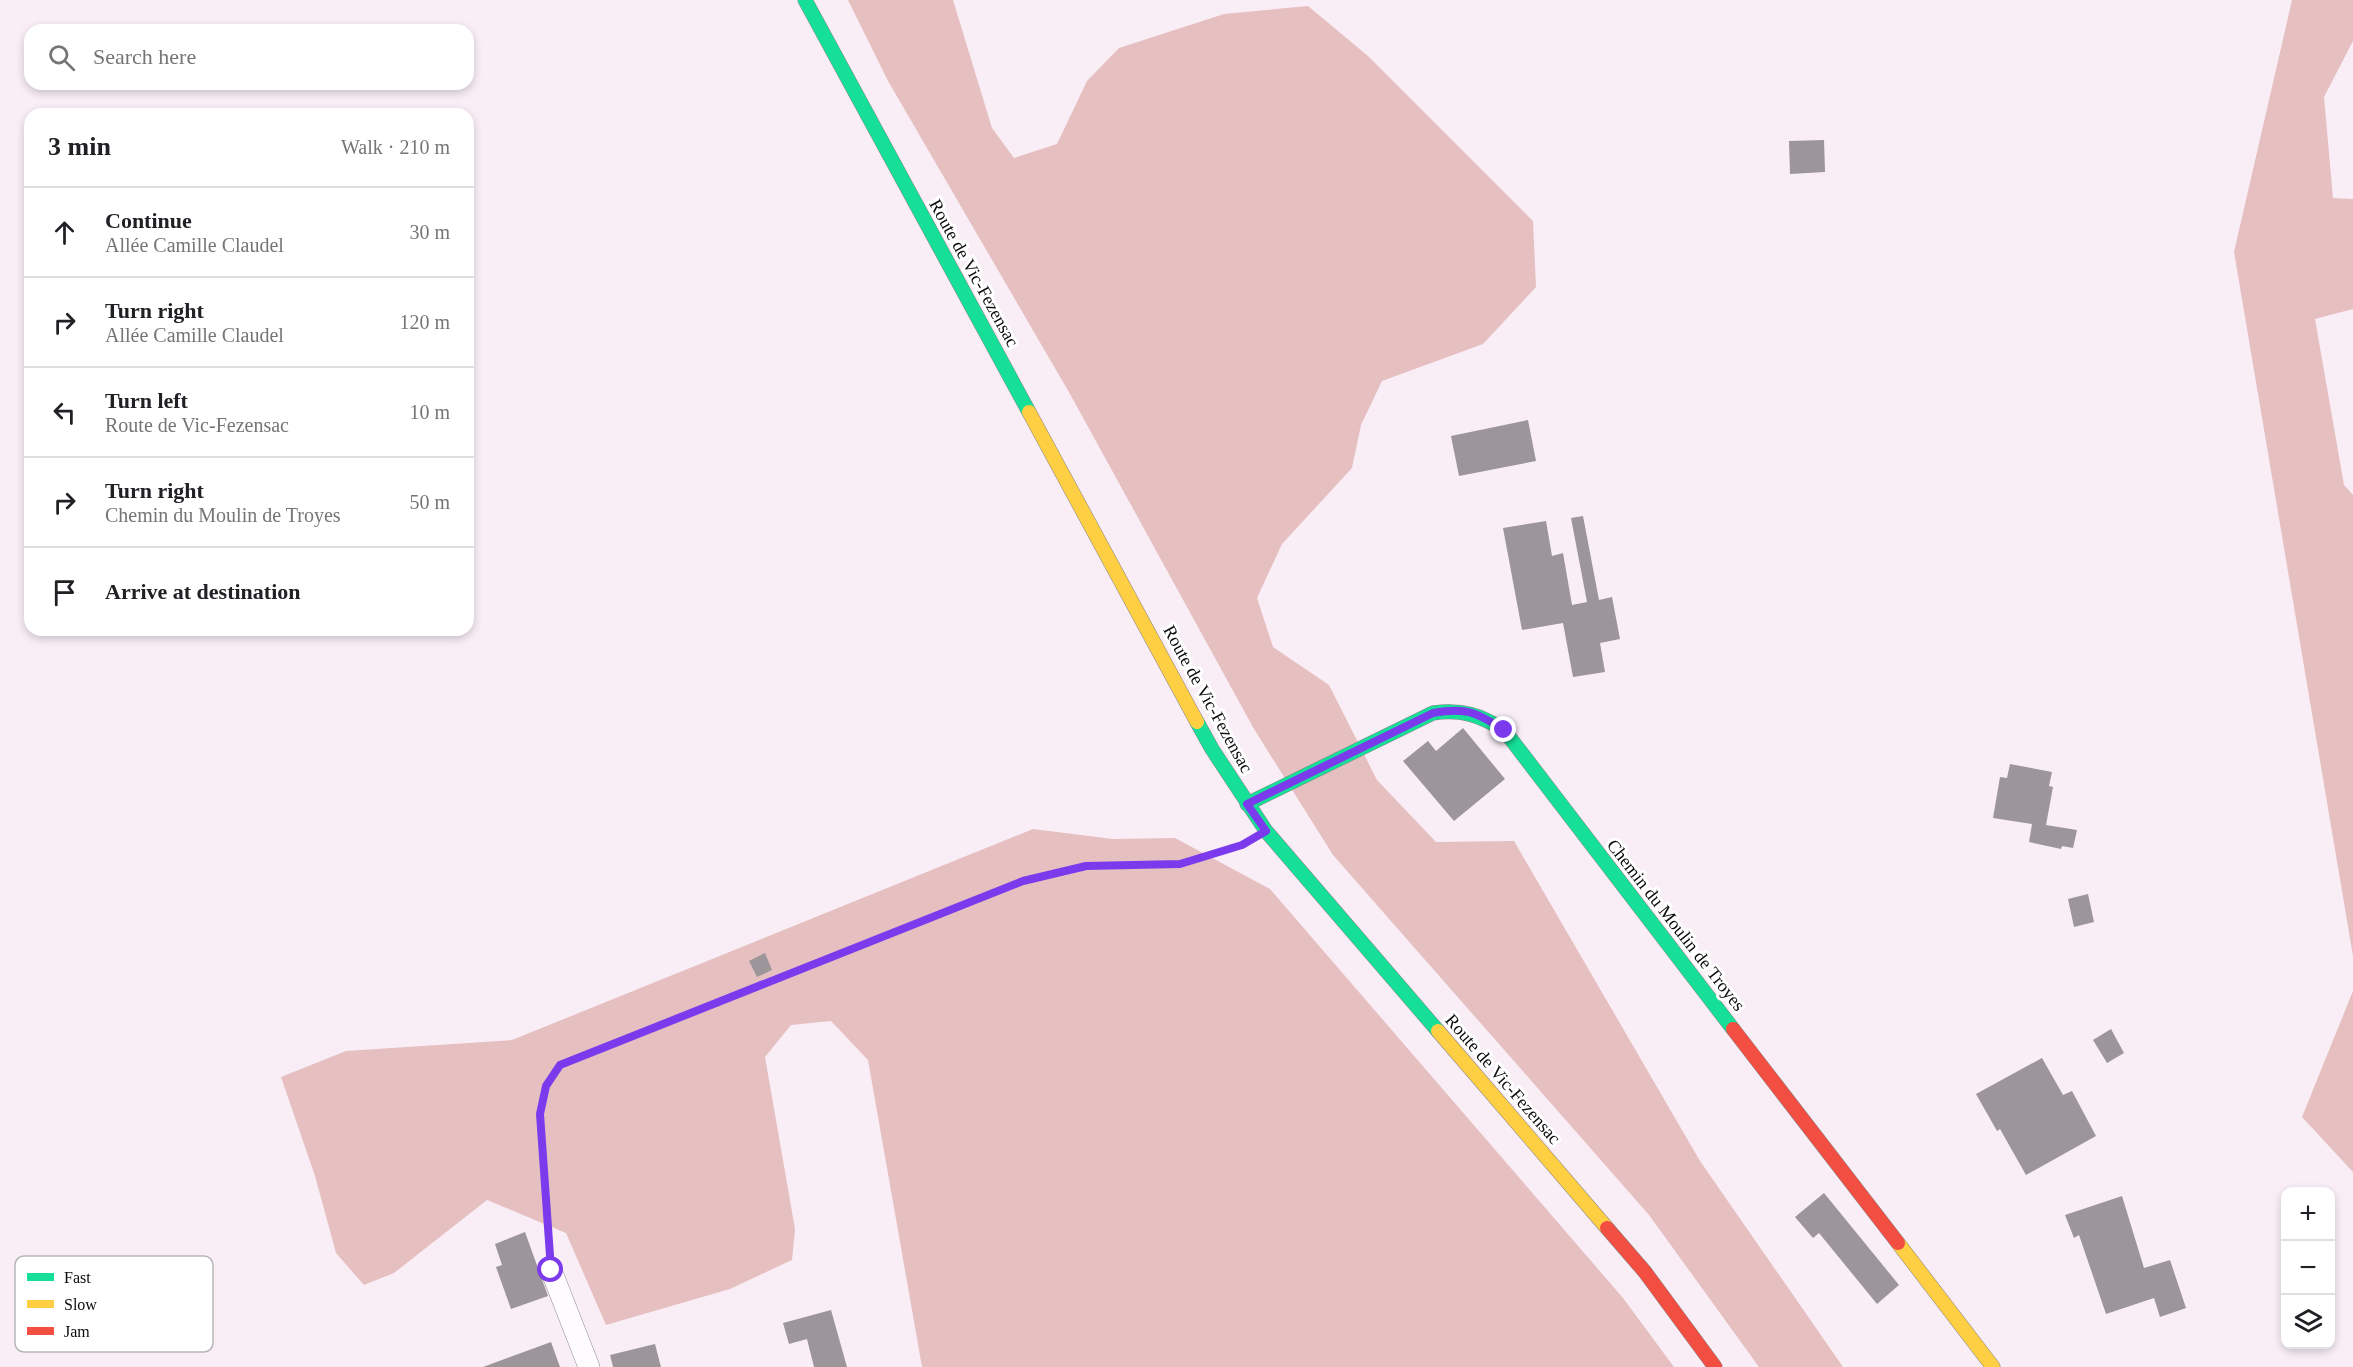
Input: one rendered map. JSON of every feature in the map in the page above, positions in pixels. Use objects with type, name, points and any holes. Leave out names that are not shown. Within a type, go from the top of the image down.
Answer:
[{"type":"main road","name":"Route de Vic-Fezensac","points":[[806,0],[1207,739],[1247,804],[1266,831],[1645,1272],[1715,1367]]},
{"type":"main road","name":"Chemin du Moulin de Troyes","points":[[1247,804],[1433,713],[1455,709],[1479,714],[1504,730],[1993,1367]]},
{"type":"lane","points":[[551,1270],[589,1367]]},
{"type":"path","points":[[551,1270],[540,1114],[546,1086],[560,1065],[1023,881],[1086,866],[1180,864],[1242,845],[1266,831]]},
{"type":"shaded area","points":[[848,0],[953,0],[992,128],[1014,158],[1057,144],[1087,81],[1119,48],[1224,14],[1308,6],[1368,56],[1533,221],[1536,287],[1483,344],[1382,381],[1361,425],[1352,468],[1282,544],[1257,598],[1273,647],[1329,685],[1377,780],[1436,842],[1514,841],[1700,1161],[1843,1367],[1759,1367],[1649,1215],[1333,855],[1254,729],[1070,394],[888,81]]},
{"type":"shaded area","points":[[2292,0],[2353,0],[2353,41],[2324,97],[2333,198],[2353,199],[2353,309],[2315,319],[2344,485],[2353,495],[2353,956],[2234,252]]},
{"type":"shaded area","points":[[1033,829],[1113,839],[1175,838],[1270,889],[1623,1298],[1674,1367],[922,1367],[868,1060],[831,1021],[791,1025],[765,1057],[795,1229],[792,1260],[730,1289],[606,1325],[566,1233],[487,1200],[394,1273],[364,1285],[336,1253],[315,1176],[281,1077],[346,1051],[512,1040]]},
{"type":"shaded area","points":[[2353,991],[2353,1172],[2302,1117]]},
{"type":"building","points":[[1824,140],[1825,172],[1790,174],[1789,141]]},
{"type":"building","points":[[1528,420],[1536,461],[1459,476],[1451,436]]},
{"type":"building","points":[[1583,516],[1599,600],[1612,597],[1620,639],[1600,643],[1605,672],[1573,677],[1563,623],[1522,630],[1503,528],[1546,521],[1552,556],[1563,553],[1572,605],[1587,602],[1571,518]]},
{"type":"building","points":[[1463,728],[1505,779],[1454,821],[1403,761],[1428,741],[1436,751]]},
{"type":"building","points":[[2010,764],[2052,772],[2049,786],[2053,787],[2046,825],[2077,830],[2073,848],[2062,846],[2061,849],[2029,842],[2032,824],[1993,818],[2000,777],[2007,778]]},
{"type":"building","points":[[2088,894],[2094,922],[2074,927],[2068,899]]},
{"type":"building","points":[[765,953],[772,970],[757,977],[749,961]]},
{"type":"building","points":[[2111,1029],[2124,1053],[2107,1063],[2093,1040]]},
{"type":"building","points":[[2042,1058],[2063,1095],[2072,1091],[2096,1136],[2026,1175],[2000,1129],[1997,1131],[1976,1094]]},
{"type":"building","points":[[1824,1193],[1899,1285],[1877,1304],[1819,1233],[1813,1238],[1795,1217]]},
{"type":"building","points":[[2122,1196],[2144,1268],[2170,1260],[2186,1308],[2160,1317],[2154,1298],[2106,1314],[2079,1235],[2074,1238],[2065,1215]]},
{"type":"building","points":[[525,1232],[548,1296],[511,1309],[496,1267],[502,1265],[495,1244]]},
{"type":"building","points":[[831,1310],[847,1367],[814,1367],[807,1339],[789,1344],[783,1323]]},
{"type":"building","points":[[551,1342],[560,1367],[483,1367]]},
{"type":"building","points":[[655,1344],[661,1367],[613,1367],[610,1355]]},
{"type":"traffic: fast","points":[[805,0],[1029,412]]},
{"type":"traffic: fast","points":[[1247,804],[1433,713],[1470,714],[1487,720],[1504,730],[1733,1029]]},
{"type":"traffic: fast","points":[[1197,722],[1266,831],[1438,1031]]},
{"type":"traffic: slow","points":[[1029,412],[1197,722]]},
{"type":"traffic: slow","points":[[1438,1031],[1607,1228]]},
{"type":"traffic: slow","points":[[1898,1243],[1993,1367]]},
{"type":"traffic: jam","points":[[1733,1029],[1898,1243]]},
{"type":"traffic: jam","points":[[1607,1228],[1645,1272],[1715,1367]]},
{"type":"route","points":[[551,1270],[540,1114],[546,1086],[560,1065],[1023,881],[1086,866],[1180,864],[1242,845],[1266,831],[1247,804],[1433,713],[1455,709],[1479,714],[1504,730]]}]
